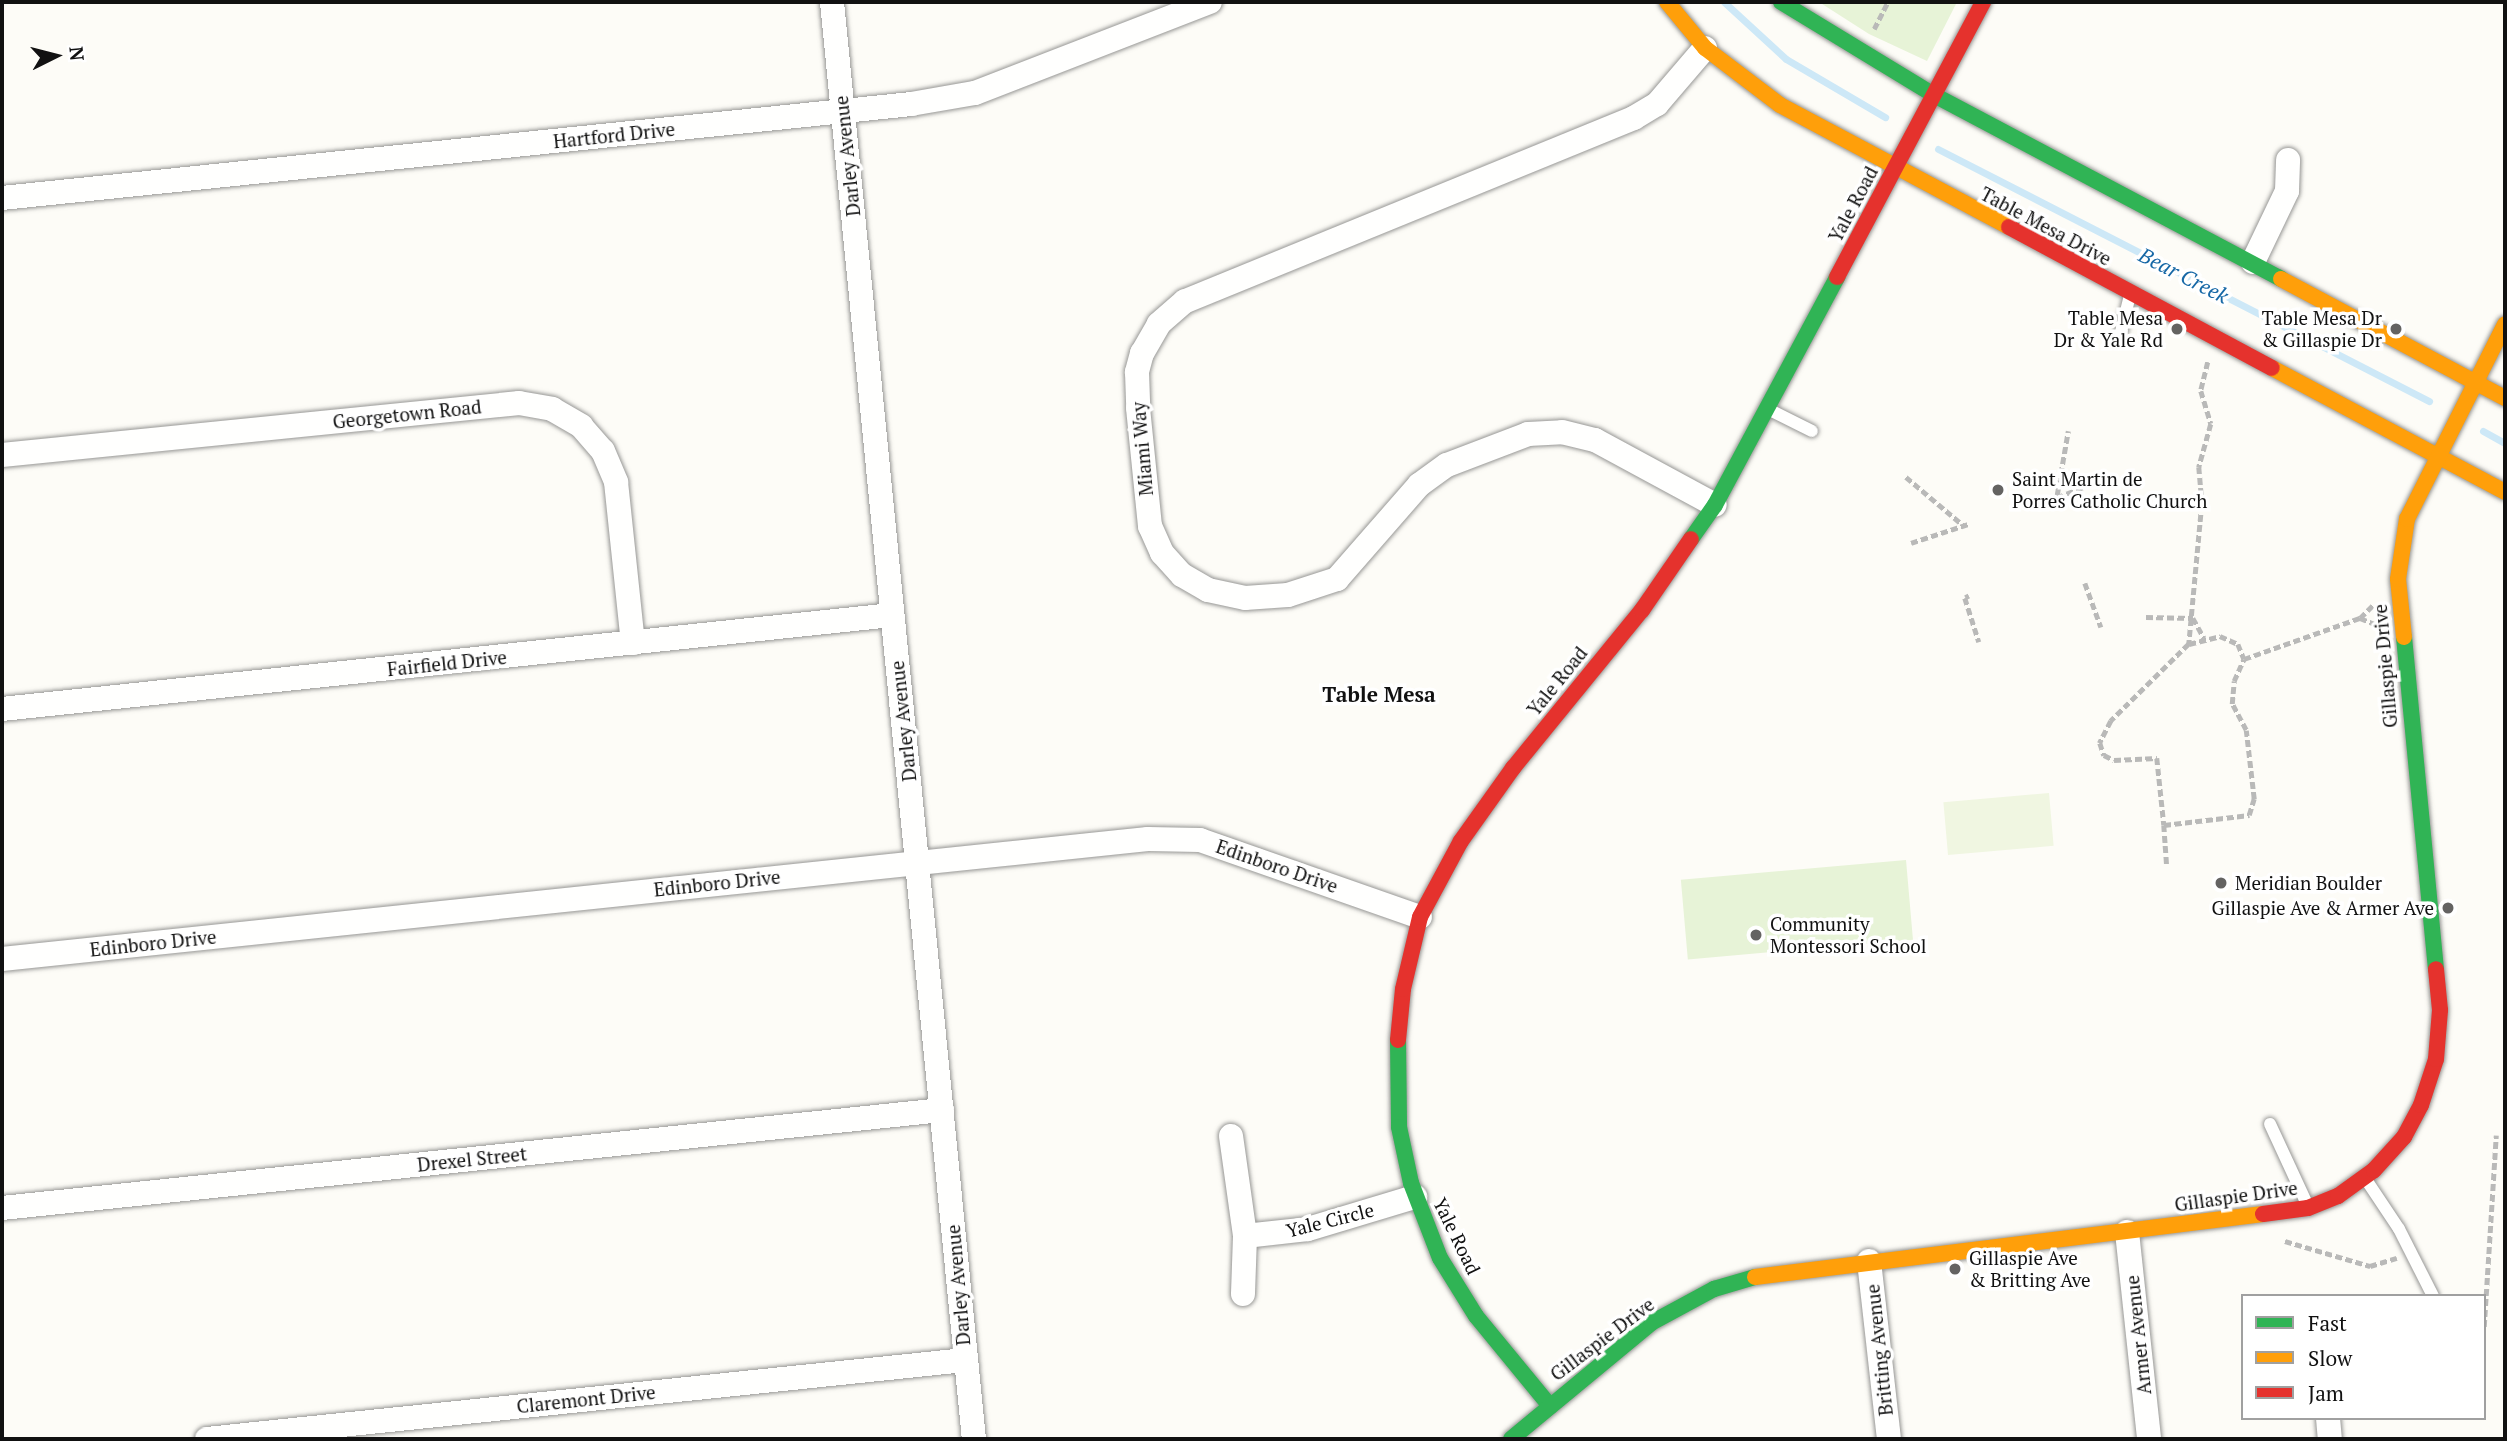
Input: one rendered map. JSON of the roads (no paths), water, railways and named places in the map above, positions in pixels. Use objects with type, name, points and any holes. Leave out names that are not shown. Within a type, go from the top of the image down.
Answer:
[{"type":"street","name":"Darley Avenue","points":[[832,2],[974,1439]]},
{"type":"street","name":"Hartford Drive","points":[[2,198],[843,112],[975,93],[1210,2]]},
{"type":"street","name":"Table Mesa Drive","points":[[1667,2],[1705,48],[1780,105],[2130,295],[2505,492]]},
{"type":"street","points":[[1781,2],[1827,34],[1934,95],[2505,398]]},
{"type":"street","name":"Yale Road","points":[[1550,1406],[1476,1316],[1440,1258],[1415,1197],[1399,1127],[1395,1070],[1403,989],[1420,918],[1475,821],[1642,610],[1716,505],[1983,2]]},
{"type":"street","name":"Miami Way","points":[[1705,48],[1657,104],[1634,118],[1185,301],[1159,324],[1142,354],[1137,396],[1150,526],[1162,553],[1182,575],[1208,590],[1245,598],[1288,595],[1337,579],[1419,485],[1447,466],[1528,434],[1562,432],[1595,440],[1716,505]]},
{"type":"street","points":[[2253,262],[2287,191],[2288,160]]},
{"type":"street","name":"Gillaspie Drive","points":[[1511,1439],[1651,1323],[1714,1289],[1763,1275],[2308,1208],[2365,1178],[2404,1137],[2421,1105],[2436,1059],[2440,1010],[2398,579],[2407,519],[2505,324]]},
{"type":"street","name":"Georgetown Road","points":[[2,455],[519,403],[552,409],[581,426],[603,451],[616,482],[633,643]]},
{"type":"street","name":"Fairfield Drive","points":[[2,709],[892,615]]},
{"type":"street","name":"Edinboro Drive","points":[[2,960],[1148,839],[1200,839],[1420,918]]},
{"type":"street","name":"Drexel Street","points":[[2,1208],[942,1110]]},
{"type":"street","points":[[1231,1136],[1245,1236],[1243,1294]]},
{"type":"street","name":"Yale Circle","points":[[1245,1236],[1308,1229],[1415,1197]]},
{"type":"street","name":"Armer Avenue","points":[[2127,1232],[2149,1439]]},
{"type":"street","name":"Britting Avenue","points":[[1869,1261],[1889,1439]]},
{"type":"street","name":"Claremont Drive","points":[[207,1439],[965,1360]]},
{"type":"street","points":[[2328,1420],[2330,1439]]},
{"type":"lane","points":[[2120,336],[2130,295]]},
{"type":"lane","points":[[1767,409],[1812,430]]},
{"type":"lane","points":[[2270,1124],[2308,1208]]},
{"type":"lane","points":[[2365,1178],[2411,1250],[2432,1294]]},
{"type":"waterway","name":"Bear Creek","points":[[1724,2],[1786,59],[1885,117]]},
{"type":"waterway","name":"Bear Creek","points":[[1938,149],[2429,401]]},
{"type":"waterway","name":"Bear Creek","points":[[2483,431],[2505,443]]},
{"type":"place","name":"Table Mesa Dr & Yale Rd","points":[[2177,329]]},
{"type":"place","name":"Table Mesa Dr & Gillaspie Dr","points":[[2396,329]]},
{"type":"place","name":"Saint Martin de Porres Catholic Church","points":[[1998,490]]},
{"type":"place","name":"Meridian Boulder","points":[[2221,883]]},
{"type":"place","name":"Gillaspie Ave & Armer Ave","points":[[2448,908]]},
{"type":"place","name":"Community Montessori School","points":[[1756,935]]},
{"type":"place","name":"Gillaspie Ave & Britting Ave","points":[[1955,1269]]},
{"type":"district","name":"Table Mesa","points":[[1379,694]]}]
